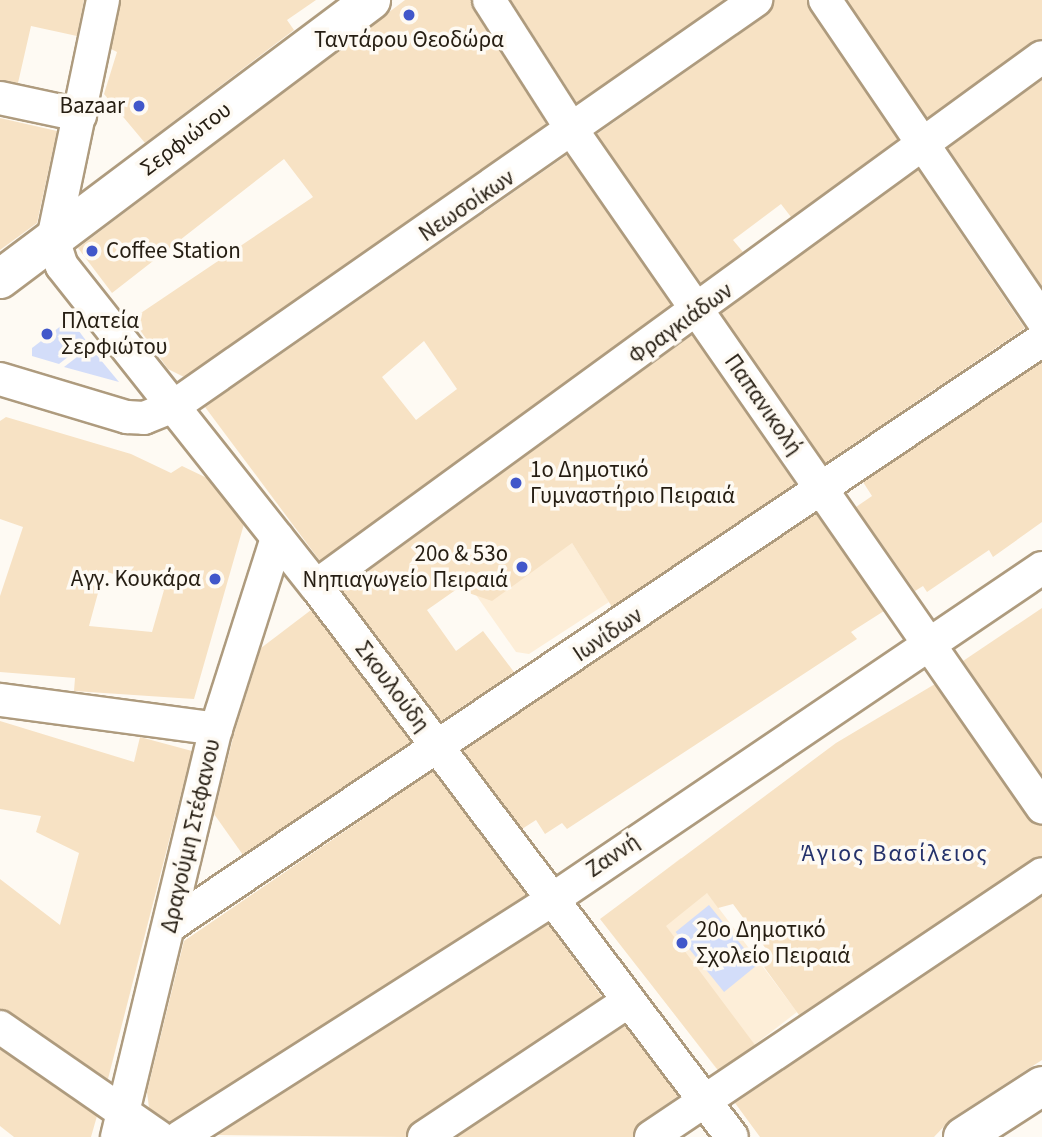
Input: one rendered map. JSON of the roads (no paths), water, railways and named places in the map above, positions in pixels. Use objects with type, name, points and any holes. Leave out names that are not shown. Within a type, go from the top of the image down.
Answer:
[{"type":"street","points":[[53,239],[103,0]]},
{"type":"street","name":"Σερφιώτου","points":[[0,279],[371,0]]},
{"type":"street","name":"Παπανικολή","points":[[489,0],[574,133],[1042,807]]},
{"type":"street","name":"Νεωσοίκων","points":[[0,379],[127,417],[144,418],[174,406],[574,133],[756,0]]},
{"type":"street","points":[[825,0],[1042,319]]},
{"type":"street","name":"Φραγκιάδων","points":[[316,586],[699,312],[1042,57]]},
{"type":"street","points":[[0,97],[80,115]]},
{"type":"street","name":"Σκουλούδη","points":[[53,239],[62,266],[316,586],[550,901],[732,1137]]},
{"type":"street","name":"Ιωνίδων","points":[[171,925],[440,750],[1042,340]]},
{"type":"street","name":"Δραγούμη Στέφανου","points":[[119,1125],[171,925],[216,729],[277,538]]},
{"type":"street","name":"Ζαννή","points":[[180,1137],[550,901],[1042,568]]},
{"type":"street","points":[[0,700],[216,729]]},
{"type":"street","points":[[651,1137],[1042,874]]},
{"type":"street","points":[[424,1137],[629,1001]]},
{"type":"street","points":[[0,1027],[119,1125],[159,1137]]},
{"type":"street","points":[[961,1137],[1042,1086]]},
{"type":"place","name":"Ταντάρου Θεοδώρα","points":[[409,15]]},
{"type":"place","name":"Bazaar","points":[[139,106]]},
{"type":"place","name":"Coffee Station","points":[[92,251]]},
{"type":"place","name":"Πλατεία Σερφιώτου","points":[[47,334]]},
{"type":"place","name":"1ο Δημοτικό Γυμναστήριο Πειραιά","points":[[516,483]]},
{"type":"place","name":"20ο & 53ο Νηπιαγωγείο Πειραιά","points":[[522,567]]},
{"type":"place","name":"Αγγ. Κουκάρα","points":[[215,579]]},
{"type":"place","name":"20ο Δημοτικό Σχολείο Πειραιά","points":[[682,943]]},
{"type":"district","name":"Άγιος Βασίλειος","points":[[895,854]]}]
